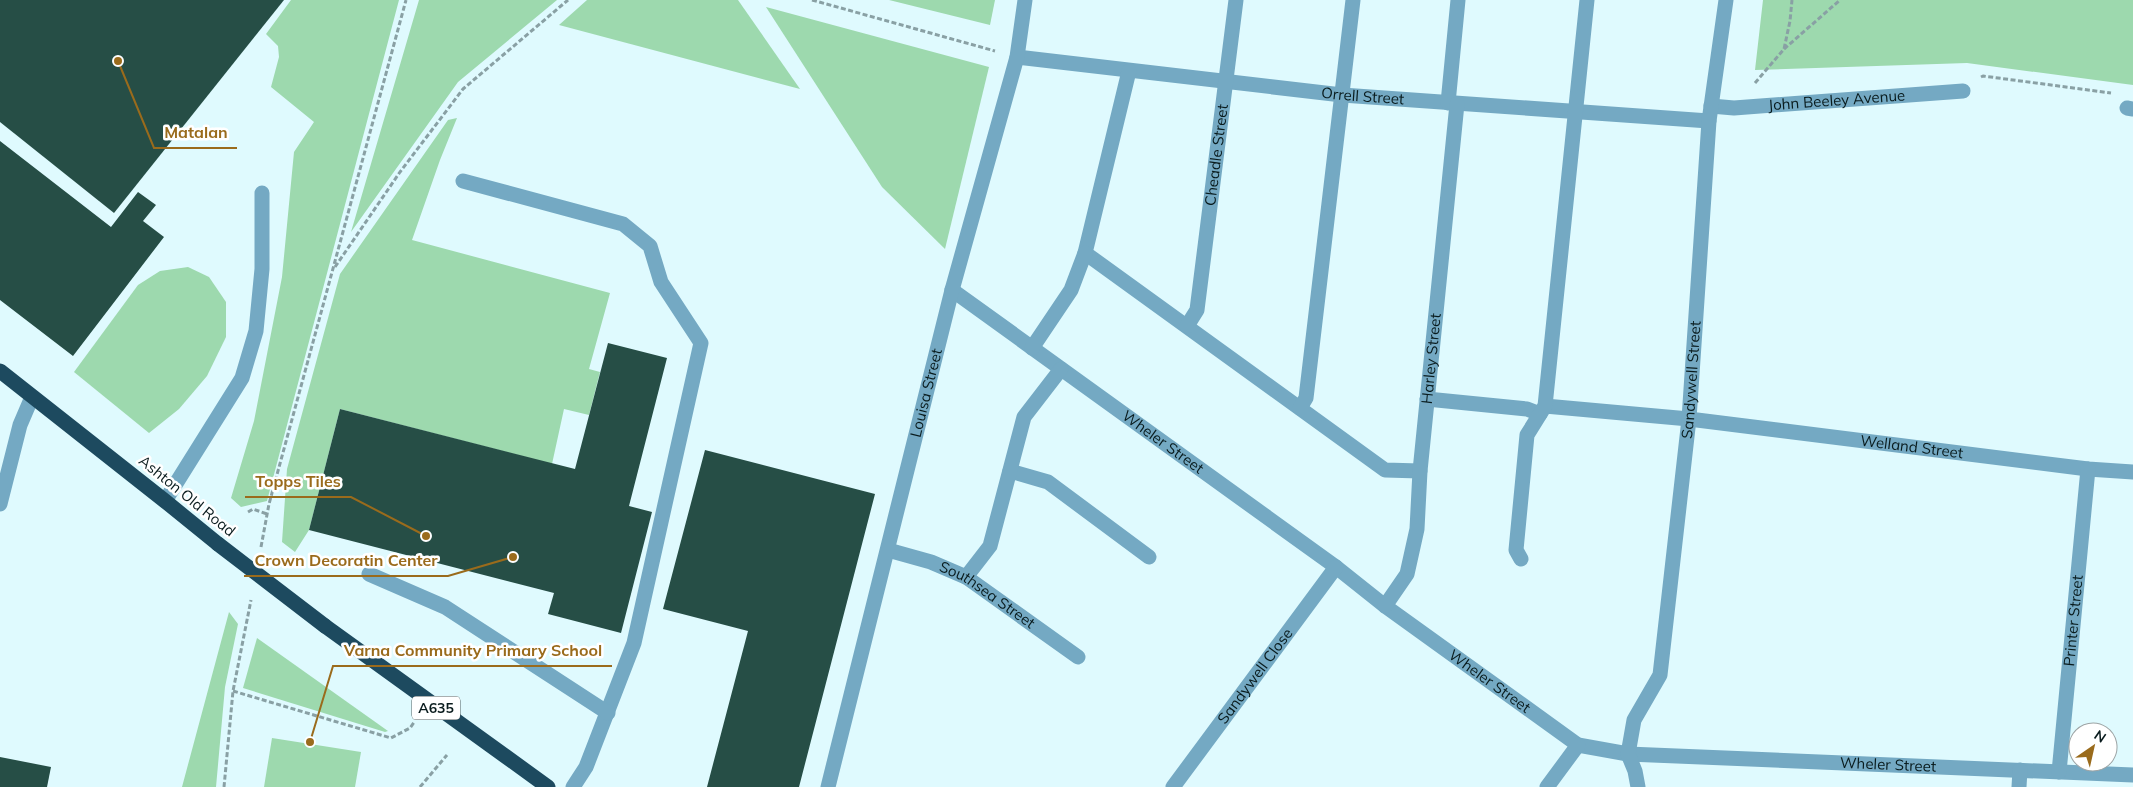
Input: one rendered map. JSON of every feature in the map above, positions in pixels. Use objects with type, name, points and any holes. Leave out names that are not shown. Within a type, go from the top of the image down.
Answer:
[{"type":"highway","name":"Ashton Old Road","points":[[0,371],[218,544],[325,626],[429,703],[548,787]]},
{"type":"street","name":"Louisa Street","points":[[828,787],[952,290],[1018,57],[1025,0]]},
{"type":"street","name":"Cheadle Street","points":[[1187,326],[1197,310],[1236,0]]},
{"type":"street","points":[[1300,408],[1306,398],[1353,0]]},
{"type":"street","name":"Harley Street","points":[[1385,606],[1406,574],[1417,529],[1420,470],[1452,104],[1458,0]]},
{"type":"street","points":[[1521,559],[1516,550],[1527,435],[1543,410],[1587,0]]},
{"type":"street","name":"Sandywell Street","points":[[1628,754],[1634,720],[1660,675],[1689,419],[1710,114],[1726,0]]},
{"type":"street","name":"Orrell Street","points":[[1018,57],[1342,95],[1576,112],[1710,114]]},
{"type":"street","points":[[1032,348],[1071,290],[1085,253],[1129,71]]},
{"type":"street","name":"John Beeley Avenue","points":[[1710,114],[1734,108],[1963,91]]},
{"type":"street","points":[[462,181],[623,224],[650,246],[661,282],[701,343],[634,643],[586,767],[573,787]]},
{"type":"street","points":[[165,501],[242,378],[256,331],[262,269],[262,193]]},
{"type":"street","points":[[1085,253],[1385,470],[1420,470]]},
{"type":"street","name":"Wheler Street","points":[[952,290],[1336,566],[1385,606],[1578,745],[1628,754],[2133,775]]},
{"type":"street","points":[[966,577],[990,546],[1024,417],[1061,369]]},
{"type":"street","points":[[0,502],[20,425],[32,397]]},
{"type":"street","name":"Welland Street","points":[[1427,399],[1527,409],[1689,419],[2088,469],[2133,472]]},
{"type":"street","name":"Printer Street","points":[[2059,772],[2088,469]]},
{"type":"street","points":[[1010,472],[1048,482],[1149,557]]},
{"type":"street","name":"Southsea Street","points":[[888,550],[931,562],[966,577],[1078,657]]},
{"type":"street","name":"Sandywell Close","points":[[1173,787],[1336,566]]},
{"type":"street","points":[[369,574],[445,607],[608,713]]},
{"type":"street","points":[[1547,787],[1578,745]]},
{"type":"street","points":[[1628,754],[1635,771],[1638,787]]},
{"type":"street","points":[[2019,787],[2020,770]]},
{"type":"path","points":[[259,553],[267,514],[406,0]]},
{"type":"path","points":[[333,270],[400,172],[462,89],[568,0]]},
{"type":"path","points":[[812,0],[1018,57]]},
{"type":"path","points":[[1784,49],[1792,0]]},
{"type":"path","points":[[1734,108],[1784,49],[1840,0]]},
{"type":"path","points":[[1963,91],[1983,76],[2119,94],[2130,108]]},
{"type":"path","points":[[248,512],[253,509],[267,514]]},
{"type":"path","points":[[224,787],[233,691],[252,593]]},
{"type":"path","points":[[233,691],[391,738],[410,728],[429,703]]},
{"type":"path","points":[[420,787],[447,755]]},
{"type":"green space","points":[[291,0],[399,0],[267,501],[241,507],[231,498],[254,421],[282,277],[294,152],[314,122],[271,87],[279,57],[278,46],[266,34]]},
{"type":"green space","points":[[419,0],[557,0],[458,82],[351,232]]},
{"type":"green space","points":[[587,0],[738,0],[800,89],[559,25]]},
{"type":"green space","points":[[889,0],[995,0],[990,25]]},
{"type":"green space","points":[[1763,0],[2133,0],[2133,85],[1967,63],[1755,70]]},
{"type":"green space","points":[[766,7],[989,67],[945,249],[882,187]]},
{"type":"green space","points":[[457,118],[412,240],[610,293],[589,369],[600,372],[589,415],[564,409],[552,464],[340,409],[309,530],[295,552],[282,542],[287,469],[340,274],[448,120]]},
{"type":"green space","points":[[188,267],[209,277],[226,302],[226,337],[207,376],[179,409],[149,433],[74,372],[138,285],[160,271]]},
{"type":"green space","points":[[229,612],[238,624],[225,687],[216,787],[182,787]]},
{"type":"green space","points":[[257,638],[388,731],[385,732],[243,688]]},
{"type":"green space","points":[[272,738],[361,752],[355,787],[264,787]]},
{"type":"building","points":[[0,0],[284,0],[114,213],[0,122]]},
{"type":"building","points":[[0,141],[111,227],[138,192],[156,205],[143,221],[164,237],[73,356],[0,300]]},
{"type":"building","points":[[608,343],[667,358],[629,506],[652,512],[621,633],[548,614],[554,593],[309,530],[340,409],[575,469]]},
{"type":"building","points":[[705,450],[875,494],[799,787],[707,787],[748,631],[663,609]]},
{"type":"building","points":[[0,757],[51,767],[47,787],[0,787]]},
{"type":"place","name":"Matalan","points":[[118,61]]},
{"type":"place","name":"Topps Tiles","points":[[426,536]]},
{"type":"place","name":"Crown Decoratin Center","points":[[513,557]]},
{"type":"place","name":"Varna Community Primary School","points":[[310,742]]}]
